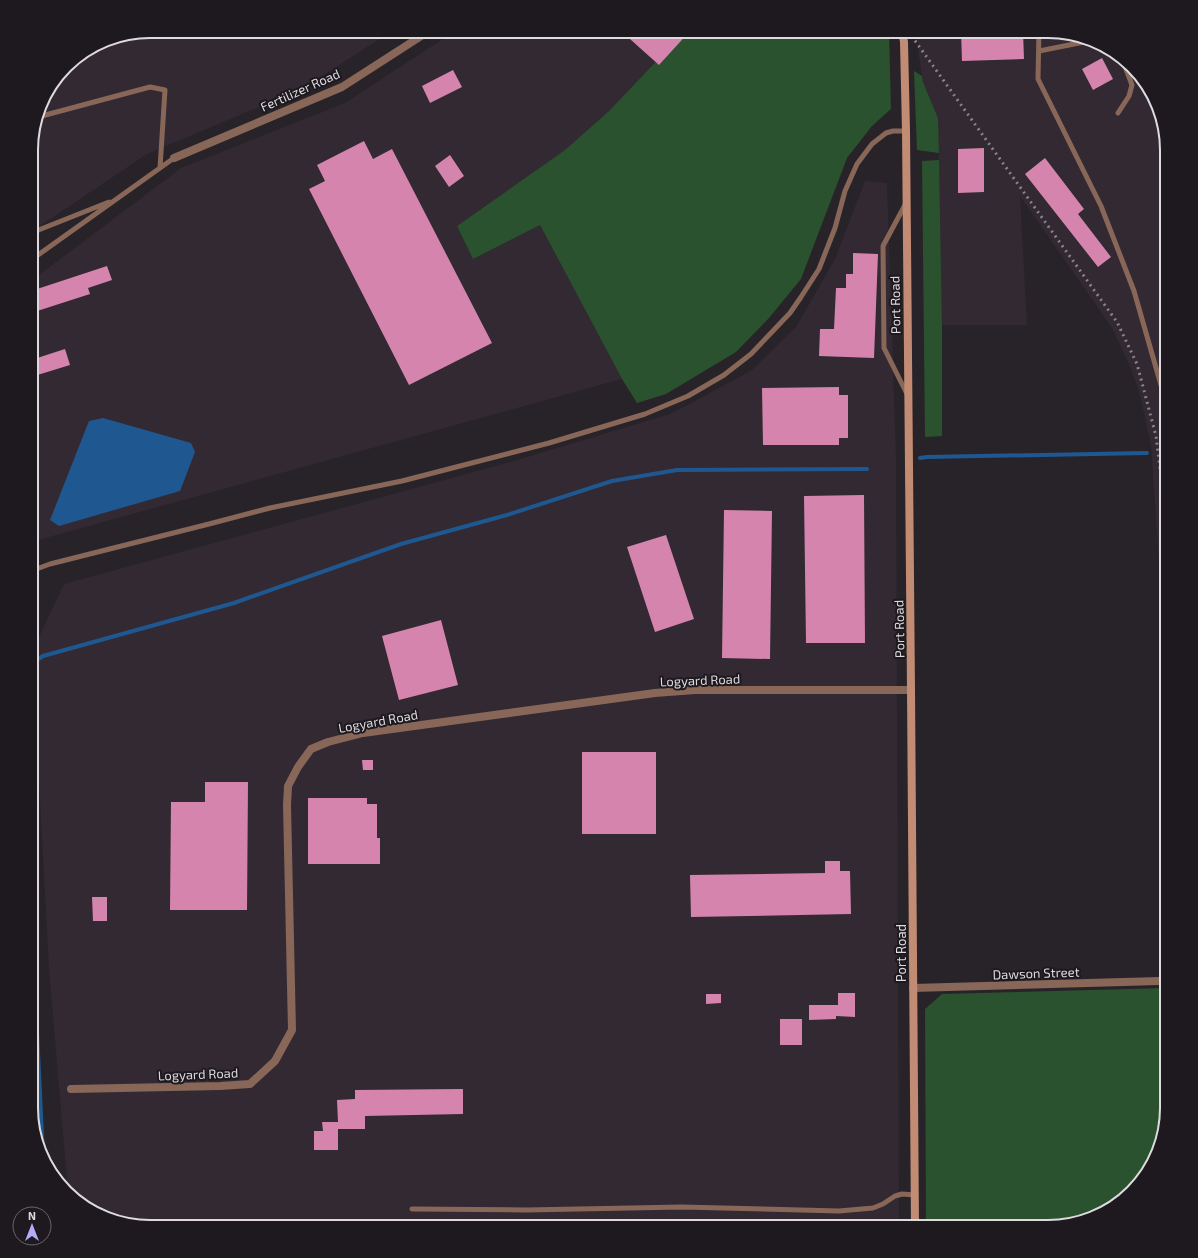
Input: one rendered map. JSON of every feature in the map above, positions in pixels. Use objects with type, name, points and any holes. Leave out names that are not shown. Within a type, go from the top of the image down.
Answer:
[{"type":"main road","name":"Port Road","points":[[903,38],[906,131],[915,1220]]},
{"type":"street","name":"Fertilizer Road","points":[[174,158],[342,87],[418,38]]},
{"type":"street","name":"Logyard Road","points":[[72,1089],[250,1084],[275,1061],[292,1030],[287,805],[288,786],[298,767],[311,749],[328,742],[363,733],[695,690],[911,690]]},
{"type":"street","name":"Dawson Street","points":[[913,988],[1159,981]]},
{"type":"lane","points":[[1039,38],[1038,79],[1101,206],[1134,291],[1160,382]]},
{"type":"lane","points":[[1039,51],[1080,43]]},
{"type":"lane","points":[[1118,113],[1129,96],[1132,86],[1127,71]]},
{"type":"lane","points":[[44,115],[150,87],[165,90],[160,168]]},
{"type":"lane","points":[[38,568],[50,564],[270,508],[402,481],[549,443],[645,414],[688,396],[724,375],[751,354],[790,313],[808,288],[819,269],[835,228],[847,185],[857,164],[872,144],[886,133],[893,131],[906,131]]},
{"type":"lane","points":[[38,255],[174,158]]},
{"type":"lane","points":[[38,229],[116,199]]},
{"type":"lane","points":[[906,202],[883,246],[884,348],[908,396]]},
{"type":"lane","points":[[412,1209],[540,1210],[682,1207],[839,1211],[873,1208],[883,1204],[895,1196],[902,1194],[915,1195]]},
{"type":"shaded area","points":[[143,38],[381,38],[302,89],[147,154],[38,227],[38,143],[42,121],[53,94],[61,82],[76,66],[94,53],[114,44]]},
{"type":"shaded area","points":[[444,38],[678,38],[609,111],[565,150],[457,226],[473,259],[540,225],[622,379],[38,540],[38,276],[181,168],[345,103]]},
{"type":"shaded area","points":[[918,38],[1055,38],[1070,40],[1097,50],[1122,66],[1141,88],[1154,115],[1160,143],[1160,563],[1151,445],[1139,391],[1129,364],[1112,328],[1020,196],[1027,325],[942,325],[938,118],[923,82]]},
{"type":"shaded area","points":[[865,181],[887,183],[896,456],[899,1220],[143,1220],[114,1214],[94,1205],[82,1197],[67,1183],[49,969],[38,764],[38,639],[64,584],[514,461],[670,414],[752,370],[796,327],[835,259]]},
{"type":"green space","points":[[678,38],[889,38],[891,109],[872,126],[847,158],[801,279],[769,318],[736,352],[666,394],[637,403],[622,379],[540,225],[473,259],[457,226],[565,150],[609,111]]},
{"type":"green space","points":[[914,71],[922,76],[923,82],[938,118],[939,153],[917,150]]},
{"type":"green space","points":[[939,160],[942,325],[942,436],[925,437],[922,161]]},
{"type":"green space","points":[[1160,988],[1160,1115],[1158,1130],[1154,1144],[1145,1164],[1137,1176],[1122,1192],[1104,1205],[1084,1214],[1070,1218],[1055,1220],[926,1220],[925,1009],[942,994]]},
{"type":"water","points":[[1141,88],[1145,94],[1154,115]]},
{"type":"water","points":[[103,418],[191,443],[195,452],[180,491],[59,526],[50,520],[89,421]]},
{"type":"building","points":[[629,38],[684,38],[659,65]]},
{"type":"building","points":[[961,38],[1023,38],[1024,59],[962,61]]},
{"type":"building","points":[[1102,58],[1113,79],[1093,90],[1082,69]]},
{"type":"building","points":[[453,70],[462,87],[430,103],[422,86]]},
{"type":"building","points":[[364,141],[373,159],[392,149],[492,343],[409,385],[309,189],[325,181],[317,165]]},
{"type":"building","points":[[984,148],[984,192],[958,193],[958,149]]},
{"type":"building","points":[[450,155],[464,176],[449,187],[435,166]]},
{"type":"building","points":[[1045,158],[1084,209],[1078,214],[1111,257],[1098,267],[1025,174]]},
{"type":"building","points":[[853,253],[878,254],[874,358],[819,356],[820,329],[834,329],[836,288],[846,288],[846,274],[853,274]]},
{"type":"building","points":[[107,266],[112,280],[88,288],[90,294],[38,311],[38,289]]},
{"type":"building","points":[[65,349],[70,365],[38,375],[38,358]]},
{"type":"building","points":[[839,387],[839,395],[848,395],[848,438],[839,438],[839,445],[763,445],[762,388]]},
{"type":"building","points":[[864,495],[865,643],[806,643],[804,496]]},
{"type":"building","points":[[724,510],[772,511],[770,659],[722,658]]},
{"type":"building","points":[[666,535],[694,619],[655,632],[627,547]]},
{"type":"building","points":[[441,620],[458,685],[399,700],[382,636]]},
{"type":"building","points":[[582,752],[656,752],[656,834],[582,834]]},
{"type":"building","points":[[362,760],[373,760],[373,770],[363,770]]},
{"type":"building","points":[[205,782],[248,782],[247,910],[170,910],[171,802],[205,802]]},
{"type":"building","points":[[308,798],[367,798],[367,804],[377,804],[377,838],[380,838],[380,864],[308,864]]},
{"type":"building","points":[[825,861],[840,861],[840,871],[850,871],[851,914],[691,917],[690,875],[825,873]]},
{"type":"building","points":[[92,897],[107,897],[107,921],[93,921]]},
{"type":"building","points":[[838,993],[855,993],[855,1017],[836,1016],[836,1019],[809,1020],[809,1005],[838,1005]]},
{"type":"building","points":[[706,994],[721,994],[721,1003],[706,1004]]},
{"type":"building","points":[[780,1019],[802,1019],[802,1045],[780,1045]]},
{"type":"building","points":[[463,1089],[463,1114],[365,1116],[365,1129],[338,1129],[338,1150],[314,1150],[314,1131],[323,1131],[322,1122],[338,1122],[337,1100],[355,1099],[355,1090]]},
{"type":"waterway","points":[[920,458],[1147,453]]},
{"type":"waterway","points":[[38,659],[43,656],[234,603],[401,544],[507,515],[612,481],[677,470],[867,469]]},
{"type":"waterway","points":[[38,1052],[42,1137]]},
{"type":"railway","points":[[913,38],[1117,322],[1137,364],[1156,436],[1160,468]]}]
